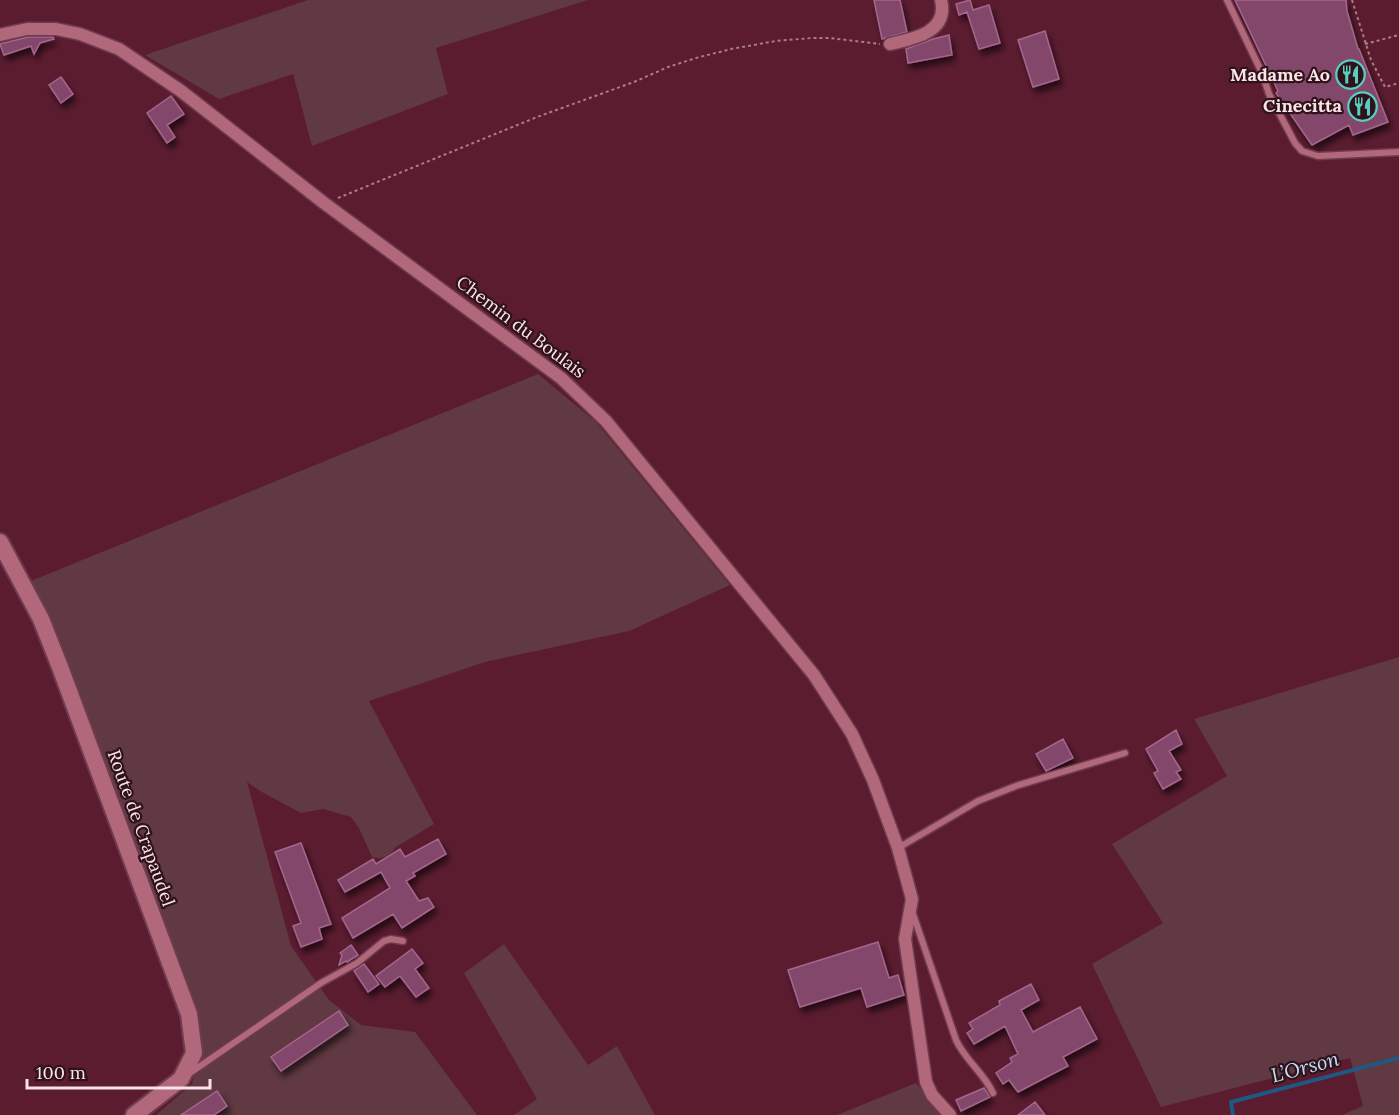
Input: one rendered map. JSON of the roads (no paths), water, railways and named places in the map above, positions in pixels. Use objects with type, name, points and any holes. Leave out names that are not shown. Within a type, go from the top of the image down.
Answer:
[{"type":"street","points":[[890,44],[910,40],[936,27],[942,17],[941,0]]},
{"type":"street","name":"Chemin du Boulais","points":[[0,35],[27,29],[56,29],[80,34],[119,49],[181,91],[324,203],[561,378],[606,421],[814,675],[852,734],[873,780],[898,849],[912,899]]},
{"type":"street","name":"Route de Crapaudel","points":[[0,542],[41,620],[60,667],[189,1014],[194,1053],[181,1079],[134,1115]]},
{"type":"street","points":[[912,899],[905,939],[926,1082],[932,1095],[950,1115]]},
{"type":"lane","points":[[1227,0],[1269,94],[1295,143],[1302,151],[1318,156],[1399,152]]},
{"type":"lane","points":[[898,849],[978,801],[1016,786],[1125,753]]},
{"type":"lane","points":[[912,899],[915,923],[956,1040],[965,1056],[985,1078],[993,1093]]},
{"type":"lane","points":[[181,1079],[321,983],[357,963],[384,941],[403,940]]},
{"type":"waterway","name":"L’Orson","points":[[1233,1115],[1231,1102],[1399,1058]]},
{"type":"place","name":"Madame Ao","points":[[1351,75]]},
{"type":"place","name":"Cinecitta","points":[[1363,106]]}]
